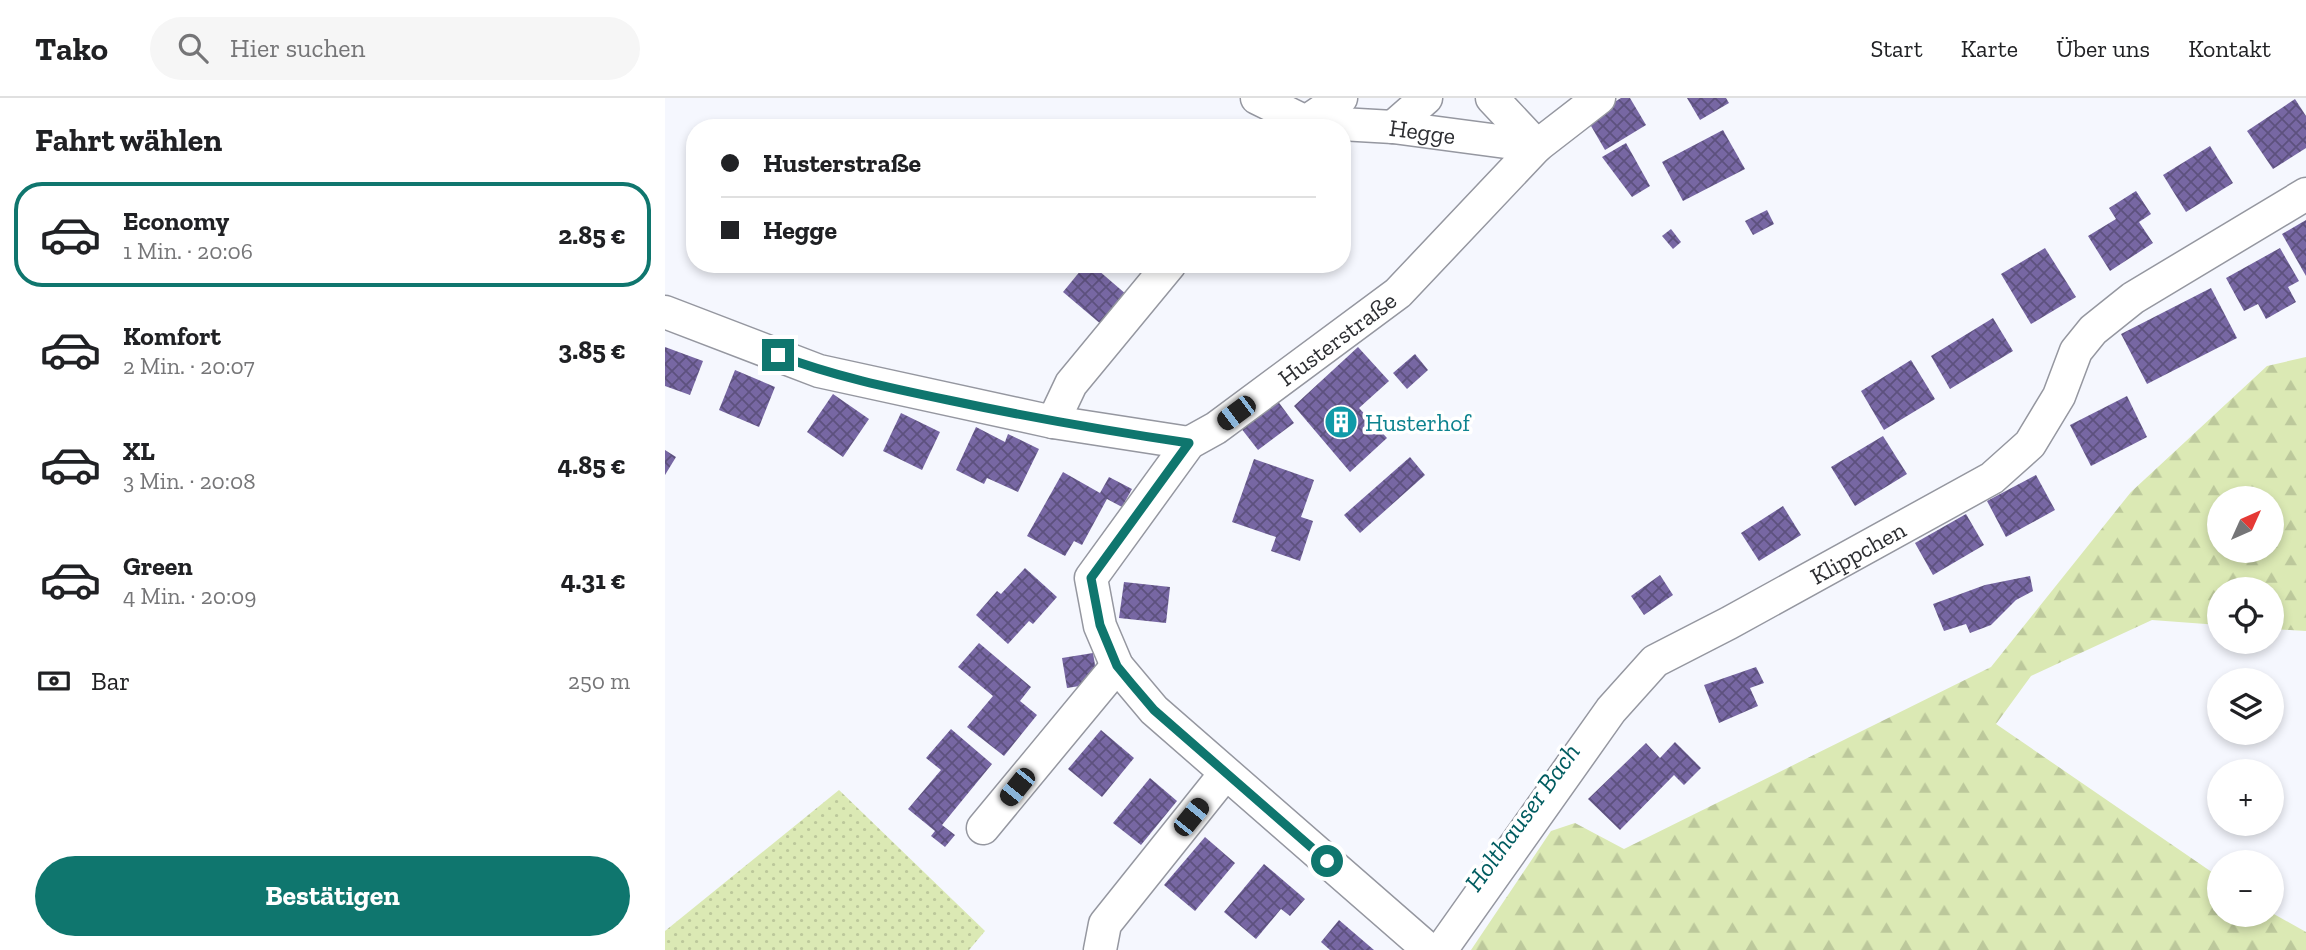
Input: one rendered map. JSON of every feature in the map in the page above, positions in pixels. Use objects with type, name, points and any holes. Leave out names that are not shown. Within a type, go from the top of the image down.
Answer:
[{"type":"street","name":"Hegge","points":[[1257,98],[1293,119]]},
{"type":"street","points":[[1311,119],[1341,98]]},
{"type":"street","points":[[1393,127],[1426,98]]},
{"type":"street","points":[[1492,98],[1537,146]]},
{"type":"street","name":"Husterstraße","points":[[1429,950],[1154,710],[1117,666],[1100,625],[1091,578],[1189,443],[1216,428],[1398,293],[1537,146],[1599,98]]},
{"type":"street","name":"Hegge","points":[[1351,126],[1393,127],[1537,146]]},
{"type":"street","name":"Klippchen","points":[[1441,950],[1611,710],[1655,661],[1992,478],[2030,444],[2059,396],[2076,351],[2093,330],[2133,298],[2306,194]]},
{"type":"street","points":[[1053,422],[1071,384],[1163,273]]},
{"type":"street","points":[[665,312],[819,371],[1053,422],[1189,443]]},
{"type":"street","points":[[983,828],[1117,666]]},
{"type":"street","points":[[1100,950],[1105,924],[1225,774]]},
{"type":"green space","points":[[2306,357],[2306,631],[2284,630],[2284,577],[2207,577],[2207,624],[2152,620],[2031,676],[1996,724],[2207,869],[2207,927],[2284,927],[2284,920],[2306,932],[2306,950],[1471,950],[1551,831],[1575,823],[1624,849],[1991,667],[2131,492],[2267,366]]},
{"type":"green space","points":[[839,790],[985,931],[969,950],[665,950],[665,931]]},
{"type":"building","points":[[1621,98],[1630,98],[1646,125],[1605,150],[1587,119]]},
{"type":"building","points":[[1687,98],[1726,98],[1729,103],[1700,120]]},
{"type":"building","points":[[2295,99],[2306,116],[2306,148],[2273,169],[2247,131]]},
{"type":"building","points":[[1723,130],[1745,169],[1683,201],[1662,162]]},
{"type":"building","points":[[1626,143],[1650,186],[1632,197],[1602,157]]},
{"type":"building","points":[[2210,146],[2233,183],[2186,212],[2163,175]]},
{"type":"building","points":[[2136,191],[2151,214],[2139,222],[2153,243],[2110,271],[2088,236],[2116,219],[2109,208]]},
{"type":"building","points":[[1767,210],[1774,224],[1753,235],[1745,221]]},
{"type":"building","points":[[2306,220],[2306,276],[2282,234]]},
{"type":"building","points":[[1671,229],[1681,242],[1673,249],[1662,236]]},
{"type":"building","points":[[2045,248],[2076,297],[2031,324],[2001,274]]},
{"type":"building","points":[[2280,248],[2299,281],[2288,287],[2296,302],[2266,319],[2258,304],[2244,311],[2226,278]]},
{"type":"building","points":[[1079,273],[1101,273],[1127,295],[1102,325],[1063,292]]},
{"type":"building","points":[[2211,288],[2237,338],[2147,384],[2121,334]]},
{"type":"building","points":[[1993,318],[2013,351],[1950,389],[1931,356]]},
{"type":"building","points":[[665,347],[703,361],[690,395],[665,386]]},
{"type":"building","name":"Husterhof","points":[[1358,347],[1389,381],[1359,408],[1387,438],[1350,472],[1294,406]]},
{"type":"building","points":[[1415,354],[1428,370],[1407,389],[1393,373]]},
{"type":"building","points":[[1911,360],[1935,399],[1884,430],[1861,391]]},
{"type":"building","points":[[735,370],[775,387],[759,427],[719,410]]},
{"type":"building","points":[[833,394],[869,419],[843,457],[807,432]]},
{"type":"building","points":[[1274,396],[1294,423],[1258,450],[1237,423]]},
{"type":"building","points":[[2127,396],[2147,437],[2091,466],[2070,425]]},
{"type":"building","points":[[901,413],[940,432],[922,470],[883,451]]},
{"type":"building","points":[[976,427],[1005,442],[1008,434],[1039,449],[1018,492],[987,478],[984,484],[956,470]]},
{"type":"building","points":[[1883,436],[1907,474],[1855,506],[1831,467]]},
{"type":"building","points":[[665,450],[676,457],[665,475]]},
{"type":"building","points":[[1410,457],[1425,475],[1360,533],[1344,515]]},
{"type":"building","points":[[1254,459],[1314,480],[1301,517],[1313,521],[1300,561],[1271,551],[1276,537],[1232,522]]},
{"type":"building","points":[[1063,472],[1100,493],[1109,477],[1132,489],[1122,507],[1107,499],[1082,545],[1074,541],[1065,556],[1027,536]]},
{"type":"building","points":[[2036,475],[2055,510],[2006,537],[1987,501]]},
{"type":"building","points":[[1783,506],[1801,535],[1759,561],[1741,533]]},
{"type":"building","points":[[1966,514],[1984,545],[1933,575],[1915,543]]},
{"type":"building","points":[[1025,568],[1057,597],[1033,624],[1029,621],[1008,644],[976,615],[997,591],[1001,594]]},
{"type":"building","points":[[1660,575],[1673,595],[1644,615],[1631,596]]},
{"type":"building","points":[[2030,576],[2033,591],[2016,600],[1991,625],[1970,633],[1966,624],[1944,631],[1933,604],[1985,585]]},
{"type":"building","points":[[1124,582],[1170,587],[1166,623],[1119,618]]},
{"type":"building","points":[[979,643],[1031,687],[1020,701],[1037,715],[1004,756],[967,727],[993,696],[958,667]]},
{"type":"building","points":[[1093,653],[1098,683],[1067,688],[1062,658]]},
{"type":"building","points":[[1756,667],[1764,683],[1750,688],[1758,706],[1719,723],[1704,685]]},
{"type":"building","points":[[951,729],[992,764],[942,825],[955,835],[945,847],[931,836],[935,831],[908,809],[941,770],[926,758]]},
{"type":"building","points":[[1101,730],[1134,758],[1102,797],[1068,769]]},
{"type":"building","points":[[1675,742],[1701,768],[1684,785],[1674,775],[1620,830],[1588,799],[1646,743],[1660,758]]},
{"type":"building","points":[[1150,778],[1177,801],[1141,845],[1113,823]]},
{"type":"building","points":[[1205,837],[1235,863],[1195,911],[1164,885]]},
{"type":"building","points":[[1264,864],[1305,899],[1290,916],[1281,909],[1256,939],[1224,912]]},
{"type":"building","points":[[1339,920],[1374,950],[1330,950],[1321,942]]},
{"type":"place","name":"Husterhof","points":[[1341,422]]},
{"type":"route","points":[[778,355],[819,371],[936,397],[1053,422],[1189,443],[1091,578],[1100,625],[1117,666],[1154,710],[1327,861]]},
{"type":"water label","name":"Holthauser Bach","points":[[1522,817]]}]
